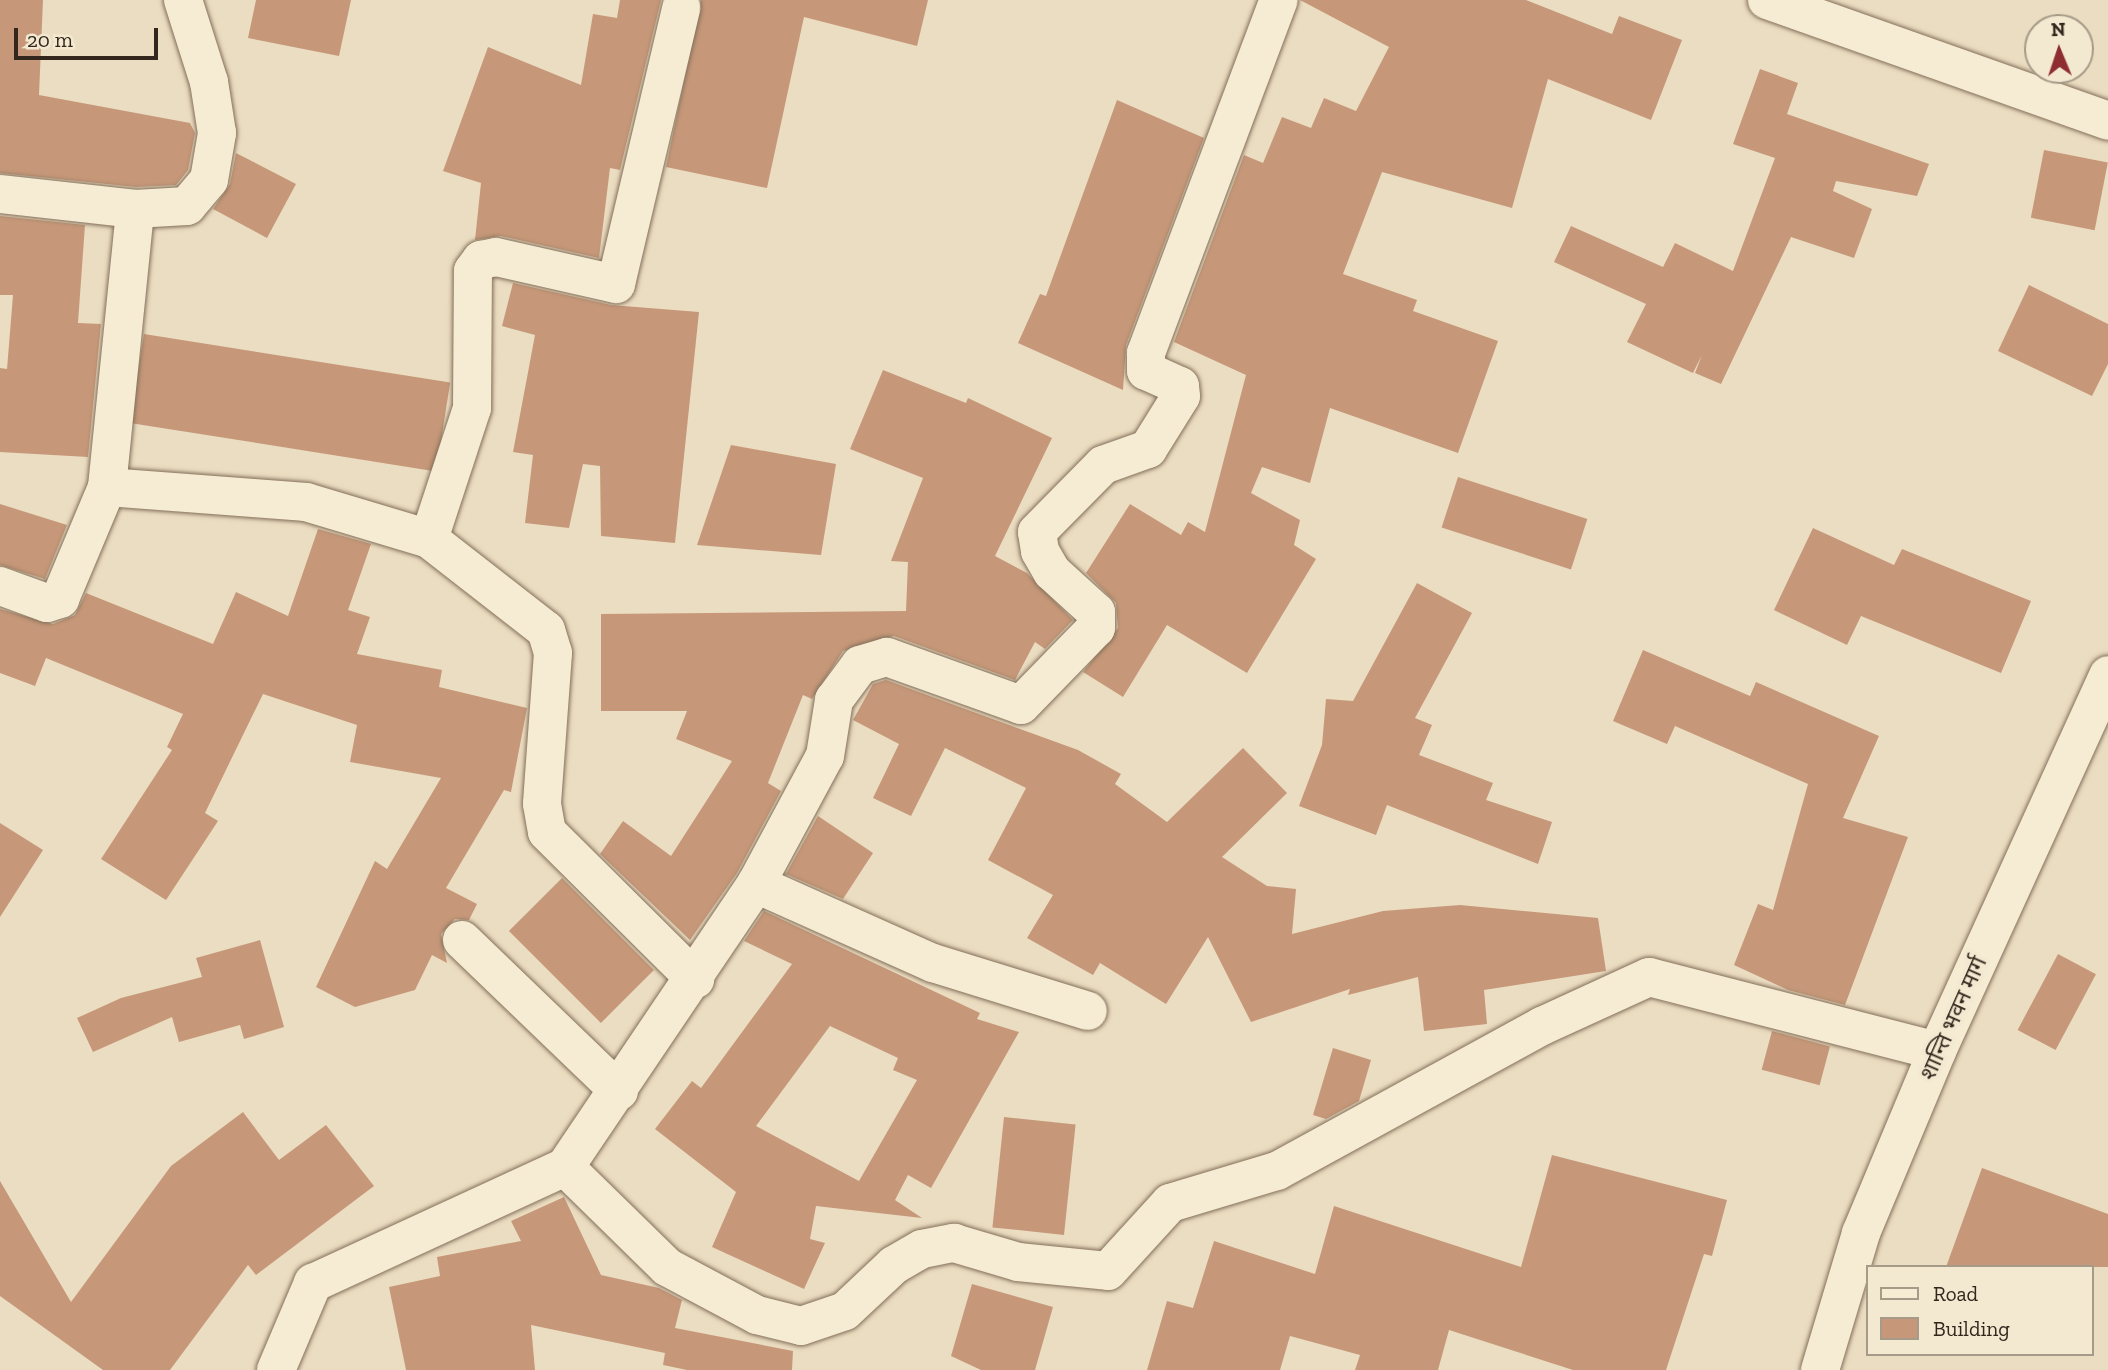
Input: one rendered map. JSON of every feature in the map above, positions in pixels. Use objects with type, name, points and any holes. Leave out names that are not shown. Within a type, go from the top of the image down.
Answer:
[{"type":"street","points":[[0,194],[135,209],[187,206],[209,180],[215,120],[183,0]]},
{"type":"street","points":[[276,1370],[313,1283],[565,1167],[695,979],[756,884],[825,756],[834,700],[860,666],[887,657],[1021,705],[1096,628],[1096,612],[1052,572],[1040,551],[1037,531],[1103,465],[1148,449],[1181,396],[1180,386],[1146,371],[1146,353],[1279,0]]},
{"type":"street","points":[[1767,0],[1821,9],[2108,121]]},
{"type":"street","points":[[429,539],[472,408],[473,271],[481,260],[496,257],[616,284],[626,263],[681,8]]},
{"type":"street","points":[[0,586],[47,603],[60,599],[107,486],[135,209]]},
{"type":"street","points":[[107,486],[306,502],[429,539],[546,630],[554,653],[542,804],[547,832],[695,979]]},
{"type":"street","name":"शान्ति भवन मार्ग","points":[[1820,1370],[1861,1233],[1937,1051],[2108,675]]},
{"type":"street","points":[[756,884],[933,963],[1088,1011]]},
{"type":"street","points":[[462,940],[619,1091]]},
{"type":"street","points":[[565,1167],[667,1267],[757,1315],[801,1326],[845,1311],[894,1265],[944,1245],[1018,1262],[1108,1271],[1170,1203],[1276,1171],[1542,1026],[1648,977],[1937,1051]]},
{"type":"building","points":[[0,0],[43,0],[39,95],[190,123],[195,133],[188,170],[176,185],[136,187],[0,173]]},
{"type":"building","points":[[256,0],[351,0],[339,56],[248,38]]},
{"type":"building","points":[[620,0],[661,0],[620,170],[610,168],[599,258],[501,236],[475,240],[481,183],[443,171],[488,47],[581,85],[593,14],[617,18]]},
{"type":"building","points":[[701,0],[928,0],[917,46],[804,17],[767,188],[666,167]]},
{"type":"building","points":[[1300,0],[1526,0],[1612,34],[1619,16],[1682,40],[1651,120],[1548,79],[1512,208],[1382,172],[1343,274],[1417,300],[1413,311],[1498,341],[1458,453],[1330,408],[1310,483],[1262,467],[1251,493],[1300,520],[1294,545],[1316,559],[1247,673],[1167,625],[1123,697],[1083,672],[1118,628],[1116,603],[1086,573],[1130,504],[1181,535],[1188,522],[1205,532],[1246,375],[1174,342],[1244,155],[1263,163],[1282,117],[1311,128],[1324,98],[1356,111],[1389,47]]},
{"type":"building","points":[[1760,69],[1798,83],[1787,114],[1929,164],[1917,196],[1836,181],[1833,191],[1872,209],[1854,258],[1791,237],[1721,384],[1695,373],[1702,355],[1693,373],[1627,342],[1646,304],[1554,262],[1571,226],[1663,267],[1675,243],[1733,271],[1775,158],[1733,144]]},
{"type":"building","points":[[1117,100],[1204,138],[1126,345],[1123,390],[1018,343],[1040,294],[1046,296]]},
{"type":"building","points":[[2044,150],[2108,162],[2095,230],[2031,218]]},
{"type":"building","points":[[236,153],[296,184],[267,238],[213,209],[230,184]]},
{"type":"building","points":[[0,216],[85,225],[78,323],[101,324],[88,457],[0,452],[0,368],[7,369],[13,295],[0,295]]},
{"type":"building","points":[[513,283],[611,305],[699,312],[675,543],[601,536],[600,466],[583,464],[569,528],[525,523],[533,455],[513,452],[535,335],[502,326]]},
{"type":"building","points":[[2029,285],[2108,324],[2108,364],[2092,396],[1998,351]]},
{"type":"building","points":[[144,334],[450,382],[436,471],[130,423]]},
{"type":"building","points":[[883,370],[966,403],[968,398],[1052,438],[995,556],[1027,573],[1073,620],[1045,649],[1035,642],[1015,680],[894,636],[843,651],[812,699],[803,695],[768,783],[781,791],[737,873],[690,940],[600,854],[623,821],[671,856],[732,761],[676,739],[687,711],[601,711],[601,614],[906,611],[908,562],[891,561],[923,478],[850,449]]},
{"type":"building","points":[[731,445],[836,464],[821,555],[697,545]]},
{"type":"building","points":[[1458,477],[1587,519],[1571,569],[1442,527]]},
{"type":"building","points":[[0,504],[67,525],[45,579],[0,565]]},
{"type":"building","points":[[1813,528],[1894,565],[1902,549],[2031,601],[2001,673],[1861,616],[1847,645],[1774,610]]},
{"type":"building","points":[[318,529],[371,544],[348,610],[370,617],[357,654],[442,670],[439,687],[527,708],[511,792],[504,790],[446,888],[477,904],[469,920],[455,919],[441,934],[447,963],[432,955],[415,990],[355,1007],[316,987],[375,861],[387,869],[441,778],[350,762],[357,725],[263,694],[205,813],[218,821],[166,900],[101,859],[172,750],[167,747],[183,714],[46,658],[35,686],[0,673],[0,609],[53,624],[75,615],[86,593],[213,644],[236,592],[288,616]]},
{"type":"building","points":[[1417,583],[1472,613],[1415,718],[1432,725],[1419,755],[1493,783],[1486,800],[1552,822],[1538,864],[1387,805],[1376,835],[1299,806],[1322,745],[1326,699],[1353,701]]},
{"type":"building","points":[[1643,650],[1750,696],[1756,682],[1879,736],[1843,818],[1908,837],[1845,1005],[1788,990],[1734,965],[1758,904],[1773,910],[1808,784],[1675,726],[1667,744],[1613,721]]},
{"type":"building","points":[[886,680],[1078,750],[1121,774],[1115,784],[1167,822],[1243,748],[1287,793],[1222,857],[1267,886],[1296,889],[1292,934],[1383,911],[1460,905],[1598,918],[1606,971],[1484,990],[1487,1024],[1424,1031],[1418,977],[1348,995],[1350,989],[1251,1022],[1208,937],[1166,1004],[1100,963],[1093,975],[1027,938],[1053,895],[988,860],[1026,788],[945,748],[911,816],[873,798],[899,744],[853,720],[873,684]]},
{"type":"building","points":[[818,816],[873,853],[843,899],[786,874]]},
{"type":"building","points":[[0,823],[43,850],[0,917]]},
{"type":"building","points":[[562,878],[654,970],[601,1023],[509,931]]},
{"type":"building","points":[[764,911],[980,1013],[977,1019],[1019,1032],[931,1188],[908,1175],[895,1200],[922,1218],[816,1206],[810,1239],[825,1243],[804,1289],[712,1247],[736,1192],[655,1129],[692,1081],[701,1088],[792,964],[744,941]],"holes":[[[830,1026],[898,1058],[893,1070],[917,1080],[859,1181],[756,1126]]]},
{"type":"building","points":[[260,940],[284,1027],[244,1039],[240,1025],[179,1042],[172,1017],[93,1052],[77,1018],[121,998],[202,977],[196,958]]},
{"type":"building","points":[[2058,954],[2096,974],[2056,1050],[2018,1030]]},
{"type":"building","points":[[1772,1031],[1830,1047],[1820,1085],[1762,1070]]},
{"type":"building","points":[[1333,1048],[1371,1060],[1359,1101],[1326,1119],[1313,1115]]},
{"type":"building","points":[[243,1112],[279,1160],[326,1125],[374,1186],[256,1275],[248,1265],[170,1370],[103,1370],[0,1296],[0,1181],[71,1302],[171,1166]]},
{"type":"building","points":[[1004,1117],[1076,1125],[1064,1235],[992,1227]]},
{"type":"building","points":[[1552,1155],[1727,1200],[1712,1256],[1704,1254],[1666,1370],[1573,1370],[1449,1330],[1438,1370],[1355,1370],[1360,1355],[1290,1336],[1280,1370],[1147,1370],[1167,1301],[1193,1308],[1214,1241],[1315,1274],[1334,1206],[1521,1267]]},
{"type":"building","points":[[1982,1168],[2108,1214],[2108,1267],[1947,1265]]},
{"type":"building","points":[[564,1197],[601,1275],[659,1288],[682,1300],[675,1328],[793,1351],[792,1370],[687,1370],[663,1365],[665,1353],[531,1325],[535,1370],[406,1370],[389,1287],[440,1276],[437,1257],[521,1241],[511,1221]]},
{"type":"building","points":[[972,1284],[1053,1307],[1035,1370],[981,1370],[951,1356]]}]
